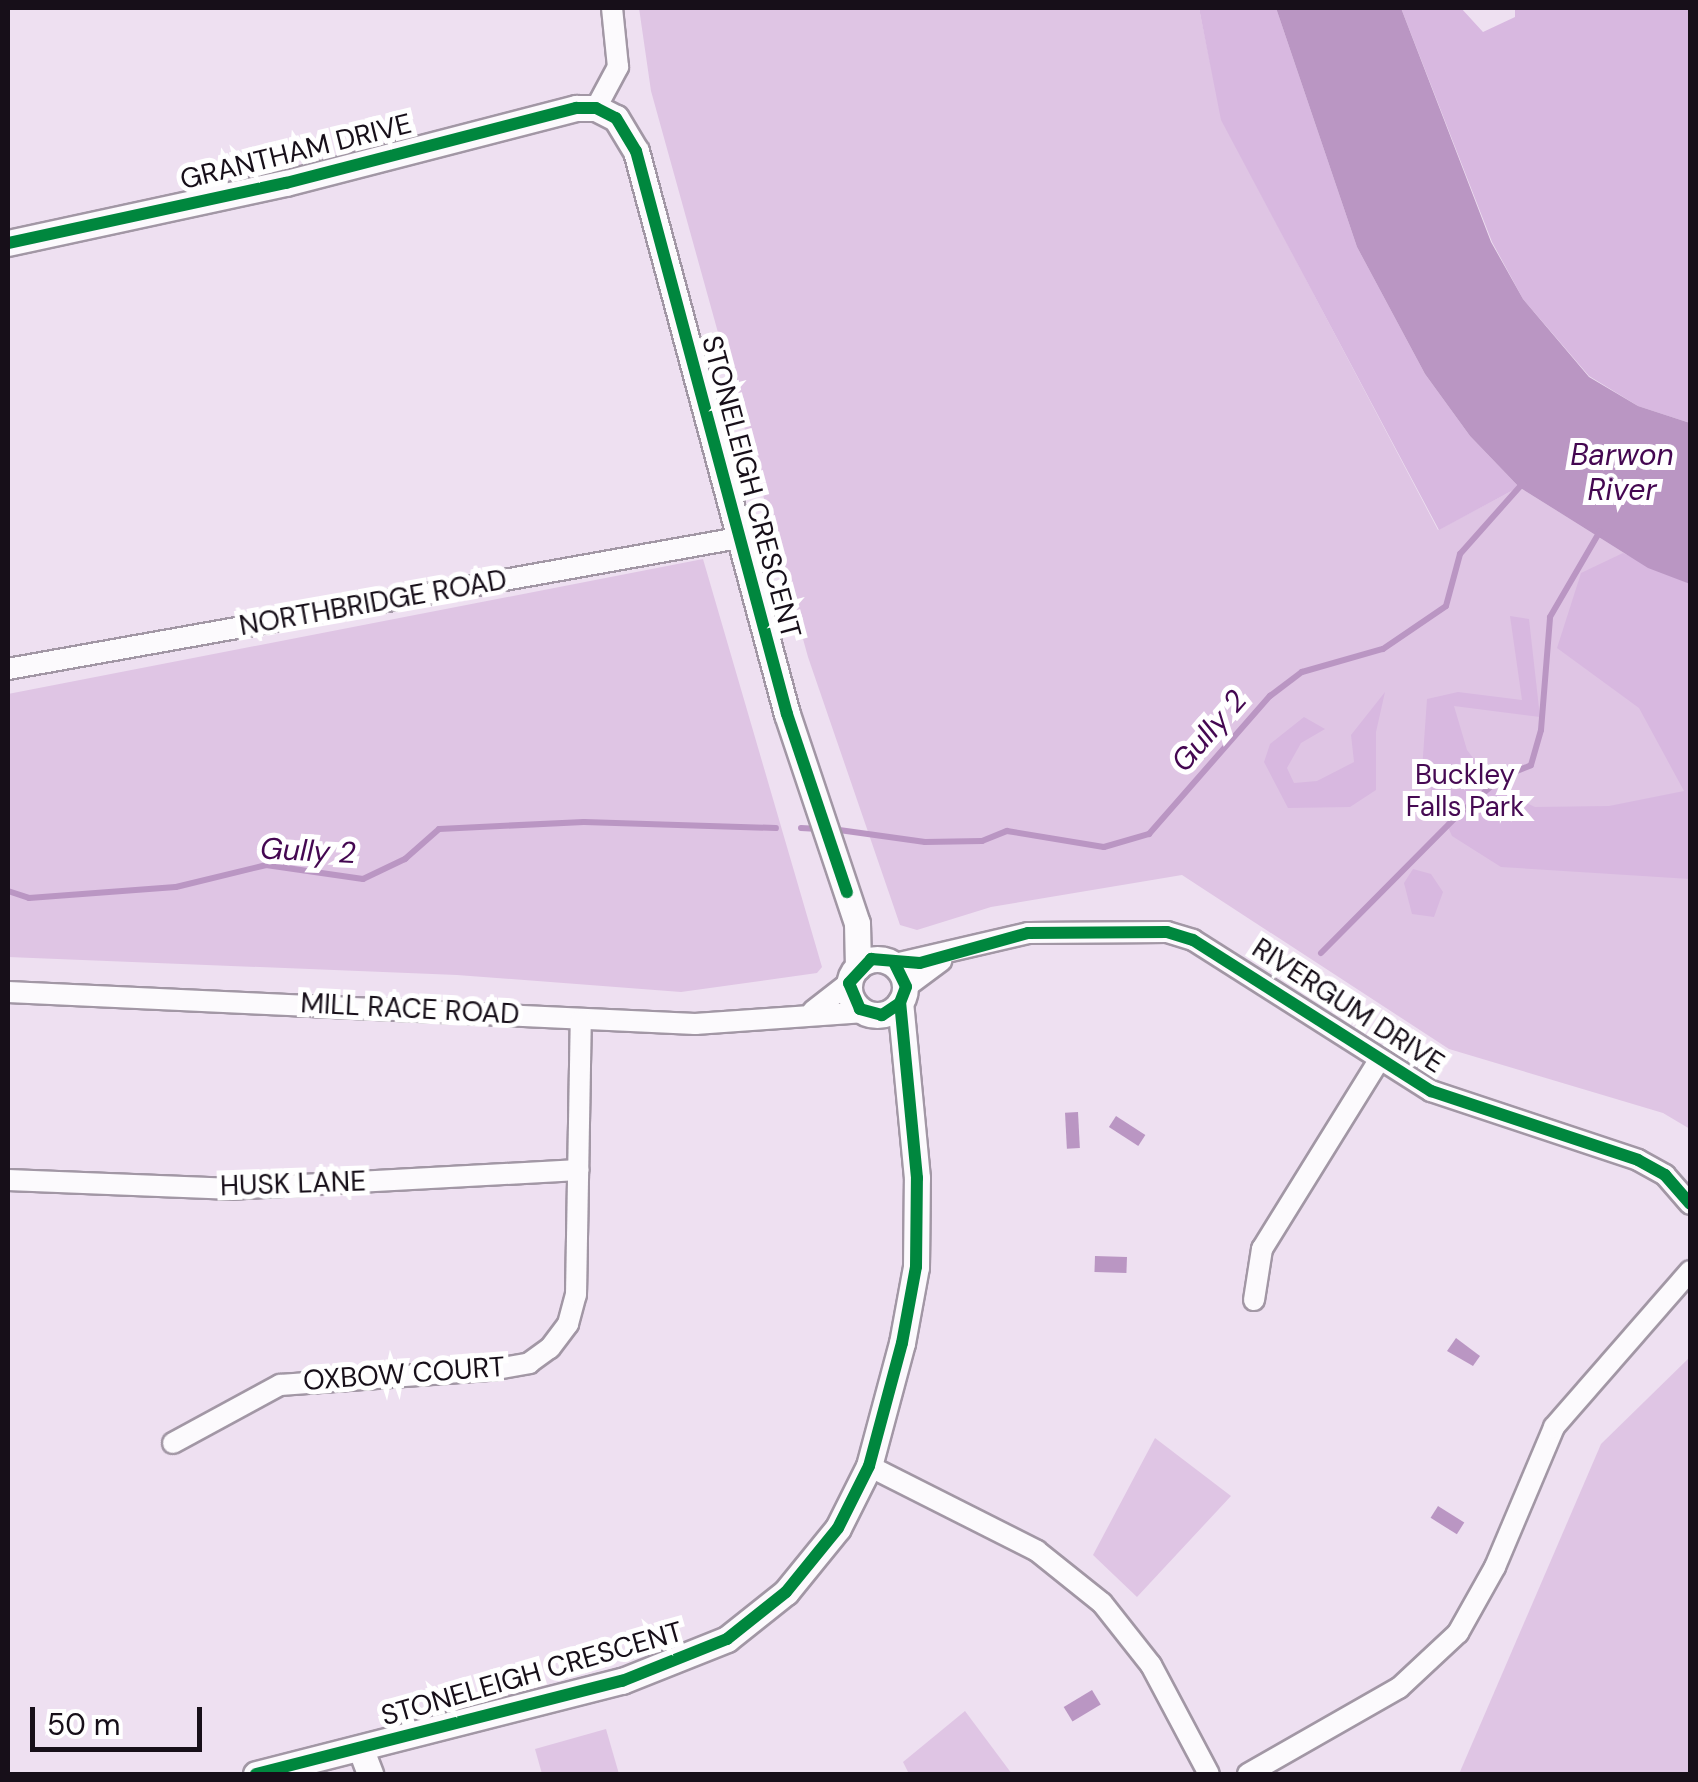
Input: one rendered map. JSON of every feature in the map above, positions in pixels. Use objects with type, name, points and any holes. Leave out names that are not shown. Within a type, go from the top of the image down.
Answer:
[{"type":"street","points":[[596,108],[618,67],[612,8]]},
{"type":"street","name":"GRANTHAM DRIVE","points":[[8,244],[596,108]]},
{"type":"street","name":"STONELEIGH CRESCENT","points":[[256,1774],[366,1762],[622,1680],[728,1639],[796,1580],[838,1528],[869,1466],[916,1267],[917,1178],[903,1071],[897,979],[857,923],[738,538],[636,150],[616,118],[596,108]]},
{"type":"street","name":"NORTHBRIDGE ROAD","points":[[8,669],[738,538]]},
{"type":"street","name":"STONELEIGH CRESCENT","points":[[857,923],[854,1002],[869,1014],[903,1071]]},
{"type":"street","name":"RIVERGUM DRIVE","points":[[897,979],[960,950],[1028,933],[1167,932],[1247,970],[1378,1062],[1468,1106],[1638,1160],[1665,1175],[1690,1204]]},
{"type":"street","points":[[811,1012],[853,975],[897,979]]},
{"type":"street","points":[[869,1014],[897,979]]},
{"type":"street","name":"MILL RACE ROAD","points":[[8,992],[695,1024],[811,1012],[869,1014]]},
{"type":"street","name":"OXBOW COURT","points":[[173,1443],[244,1400],[292,1382],[529,1363],[568,1324],[576,1295],[581,1020]]},
{"type":"street","points":[[1254,1300],[1262,1249],[1378,1062]]},
{"type":"street","name":"HUSK LANE","points":[[8,1180],[228,1189],[578,1170]]},
{"type":"street","points":[[1248,1774],[1399,1688],[1458,1633],[1495,1567],[1554,1428],[1690,1271]]},
{"type":"street","points":[[869,1466],[1036,1550],[1102,1603],[1151,1665],[1209,1774]]},
{"type":"green space","name":"Buckley Falls Park","points":[[639,8],[1199,8],[1222,120],[1438,530],[1519,487],[1648,568],[1690,584],[1690,1129],[1663,1113],[1449,1049],[1182,875],[991,907],[917,930],[900,925],[808,657],[651,91]]},
{"type":"green space","points":[[1199,8],[1276,8],[1357,247],[1425,374],[1470,436],[1519,487],[1439,530],[1221,120]]},
{"type":"green space","points":[[1401,8],[1461,8],[1483,32],[1515,17],[1515,8],[1690,8],[1690,423],[1638,406],[1589,376],[1523,299],[1492,242]]},
{"type":"green space","name":"Buckley Falls Park","points":[[1623,553],[1690,584],[1690,879],[1501,867],[1452,836],[1422,770],[1427,699],[1458,692],[1522,700],[1510,616],[1529,619],[1540,717],[1454,706],[1467,750],[1497,789],[1535,807],[1609,806],[1684,791],[1639,708],[1557,648],[1581,573]]},
{"type":"green space","points":[[703,559],[822,967],[817,973],[681,992],[457,975],[8,957],[8,694]]},
{"type":"green space","points":[[1385,692],[1376,732],[1376,790],[1350,807],[1288,808],[1264,762],[1270,744],[1304,717],[1325,729],[1301,743],[1287,768],[1294,783],[1317,781],[1354,762],[1351,735]]},
{"type":"green space","points":[[1413,869],[1431,874],[1443,892],[1434,917],[1412,914],[1404,883]]},
{"type":"green space","points":[[1690,1357],[1690,1774],[1459,1774],[1601,1444]]},
{"type":"green space","points":[[1155,1438],[1231,1496],[1137,1597],[1093,1555]]},
{"type":"green space","points":[[965,1711],[1012,1774],[909,1774],[903,1762]]},
{"type":"green space","points":[[606,1729],[619,1774],[542,1774],[535,1749]]},
{"type":"water","name":"Barwon River","points":[[1276,8],[1401,8],[1491,242],[1523,299],[1589,377],[1638,406],[1690,423],[1690,584],[1648,568],[1519,487],[1470,436],[1425,374],[1357,247]]},
{"type":"water","points":[[1078,1112],[1080,1148],[1067,1149],[1065,1113]]},
{"type":"water","points":[[1116,1116],[1145,1135],[1138,1146],[1109,1127]]},
{"type":"water","points":[[1095,1256],[1127,1257],[1126,1273],[1094,1272]]},
{"type":"water","points":[[1456,1338],[1480,1356],[1473,1366],[1447,1351]]},
{"type":"water","points":[[1438,1506],[1464,1522],[1457,1534],[1431,1518]]},
{"type":"water","points":[[1092,1690],[1101,1705],[1072,1722],[1064,1707]]},
{"type":"waterway","name":"Gully 2","points":[[832,829],[925,842],[982,841],[1007,831],[1104,847],[1149,834],[1270,696],[1302,672],[1383,649],[1446,606],[1460,554],[1523,483]]},
{"type":"waterway","points":[[1321,953],[1459,814],[1502,777],[1531,765],[1541,730],[1550,617],[1600,531]]},
{"type":"waterway","name":"Gully 2","points":[[8,891],[29,898],[176,887],[266,865],[363,879],[405,859],[439,829],[584,822],[776,828]]},
{"type":"waterway","name":"Gully 2","points":[[801,828],[819,829]]},
{"type":"cycle path","points":[[8,243],[286,183],[576,108],[596,108],[616,118],[636,151],[787,714],[847,892]]},
{"type":"cycle path","points":[[895,964],[906,987],[900,1003],[882,1015],[860,1009],[849,983],[871,959],[920,963],[1028,933],[1167,932],[1193,940],[1431,1091],[1638,1160],[1665,1175],[1690,1204]]},
{"type":"cycle path","points":[[256,1774],[622,1681],[727,1639],[786,1592],[838,1528],[869,1466],[902,1343],[916,1267],[917,1178],[900,1003]]}]
